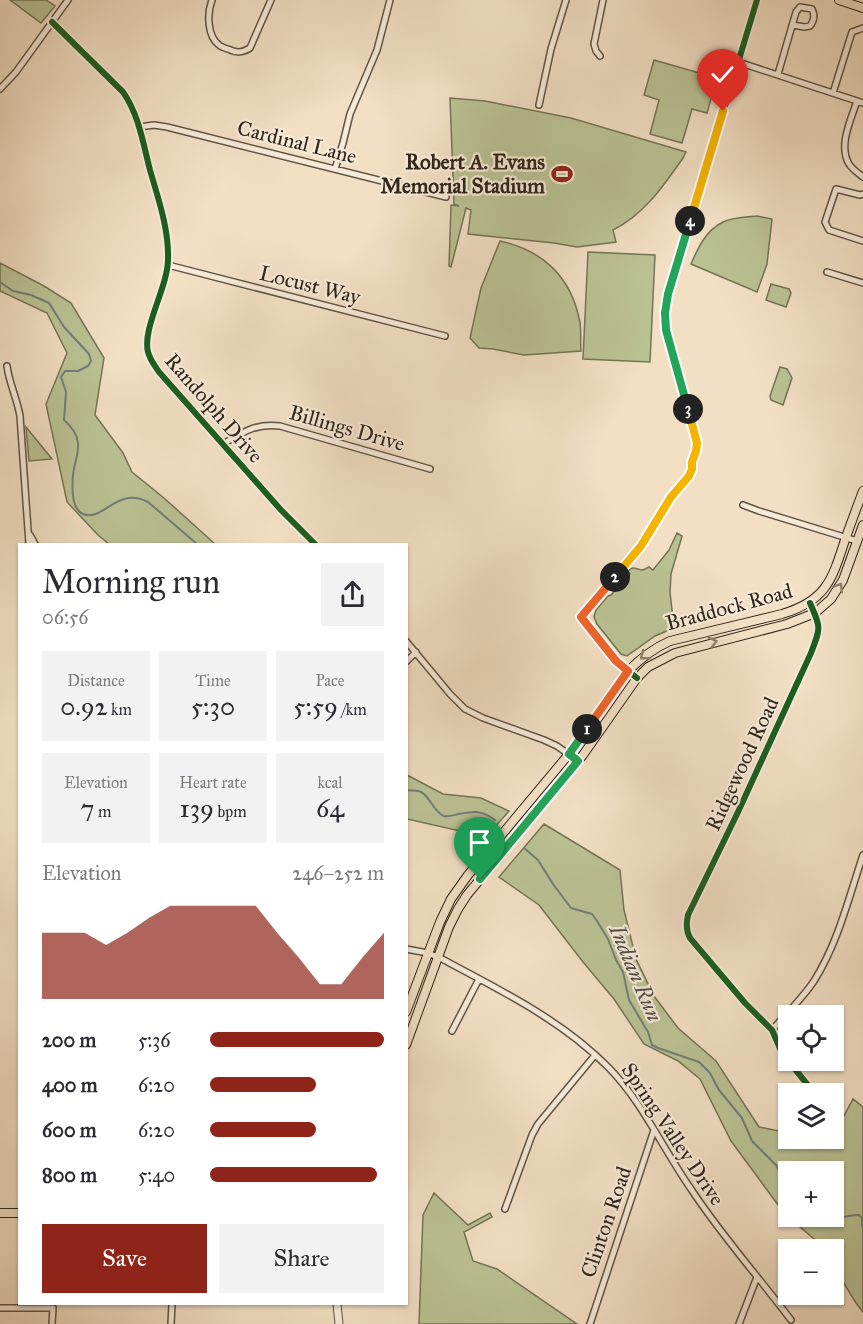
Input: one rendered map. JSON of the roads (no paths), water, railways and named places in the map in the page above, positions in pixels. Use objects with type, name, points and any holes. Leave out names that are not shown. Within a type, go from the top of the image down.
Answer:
[{"type":"main road","points":[[839,0],[863,8]]},
{"type":"main road","name":"Braddock Road","points":[[408,1007],[444,912],[459,887],[569,754],[628,671],[653,649],[670,641],[788,612],[810,603],[819,596],[836,569],[863,491]]},
{"type":"main road","name":"Braddock Road","points":[[408,1040],[449,927],[467,895],[578,761],[637,678],[648,667],[675,653],[799,621],[815,613],[837,591],[843,580],[863,525]]},
{"type":"main road","points":[[0,1213],[18,1213]]},
{"type":"street","points":[[0,89],[16,72],[68,0]]},
{"type":"street","points":[[212,0],[209,8],[210,34],[219,46],[236,53],[250,48],[271,0]]},
{"type":"street","points":[[335,169],[350,114],[377,50],[390,0]]},
{"type":"street","points":[[539,105],[551,49],[566,0]]},
{"type":"street","points":[[600,56],[594,44],[603,0]]},
{"type":"street","points":[[637,678],[616,661],[581,617],[641,546],[671,497],[689,476],[692,469],[697,443],[666,330],[665,313],[668,294],[757,0]]},
{"type":"street","points":[[778,74],[796,12],[800,7],[812,9],[814,18],[810,26],[793,25]]},
{"type":"street","name":"Randolph Drive","points":[[52,22],[123,92],[134,111],[139,126],[162,215],[168,265],[147,339],[150,359],[281,510],[314,543]]},
{"type":"street","points":[[833,93],[852,32],[863,28]]},
{"type":"street","points":[[738,62],[860,102],[844,144],[845,155],[850,165],[863,177]]},
{"type":"street","name":"Cardinal Lane","points":[[139,126],[154,124],[167,127],[446,197]]},
{"type":"street","points":[[863,194],[836,189],[825,222],[829,230],[863,241]]},
{"type":"street","name":"Locust Way","points":[[168,265],[445,336]]},
{"type":"street","points":[[827,272],[863,283]]},
{"type":"street","points":[[7,366],[20,416],[29,543]]},
{"type":"street","name":"Billings Drive","points":[[223,444],[250,428],[270,424],[430,470]]},
{"type":"street","points":[[743,505],[759,512],[857,541]]},
{"type":"street","points":[[28,531],[34,543]]},
{"type":"street","name":"Ridgewood Road","points":[[771,1030],[690,938],[687,929],[688,915],[812,654],[819,626],[810,603]]},
{"type":"street","points":[[408,642],[465,709],[483,718],[544,740],[578,761]]},
{"type":"street","points":[[408,660],[416,652]]},
{"type":"street","points":[[806,1083],[782,1053],[771,1030],[807,990],[820,970],[837,933],[863,855]]},
{"type":"street","name":"Spring Valley Drive","points":[[408,949],[428,952],[479,979],[561,1027],[595,1054],[620,1080],[691,1190],[791,1320]]},
{"type":"street","points":[[452,1031],[479,979]]},
{"type":"street","points":[[505,1209],[538,1124],[595,1054]]},
{"type":"street","name":"Clinton Road","points":[[590,1324],[654,1130]]},
{"type":"street","points":[[739,1324],[757,1277]]},
{"type":"street","points":[[171,1324],[172,1305]]},
{"type":"street","points":[[337,1305],[339,1324]]},
{"type":"street","points":[[0,1308],[53,1308],[52,1324]]},
{"type":"waterway","name":"Indian Run","points":[[0,282],[13,291],[31,295],[49,303],[64,327],[89,354],[91,361],[88,366],[78,371],[65,371],[61,377],[66,392],[64,420],[73,430],[78,443],[72,485],[74,502],[79,511],[91,515],[127,498],[137,498],[148,502],[196,543]]},
{"type":"waterway","name":"Indian Run","points":[[408,790],[424,794],[437,811],[444,816],[478,812],[495,820]]},
{"type":"waterway","name":"Indian Run","points":[[524,848],[538,860],[571,908],[592,914],[597,921],[623,972],[629,1000],[648,1032],[652,1045],[699,1062],[710,1073],[719,1090],[742,1118],[752,1141],[778,1169]]},
{"type":"waterway","name":"Indian Run","points":[[844,1217],[859,1215],[862,1218],[863,1228]]},
{"type":"place","name":"Robert A. Evans Memorial Stadium","points":[[562,174]]}]
